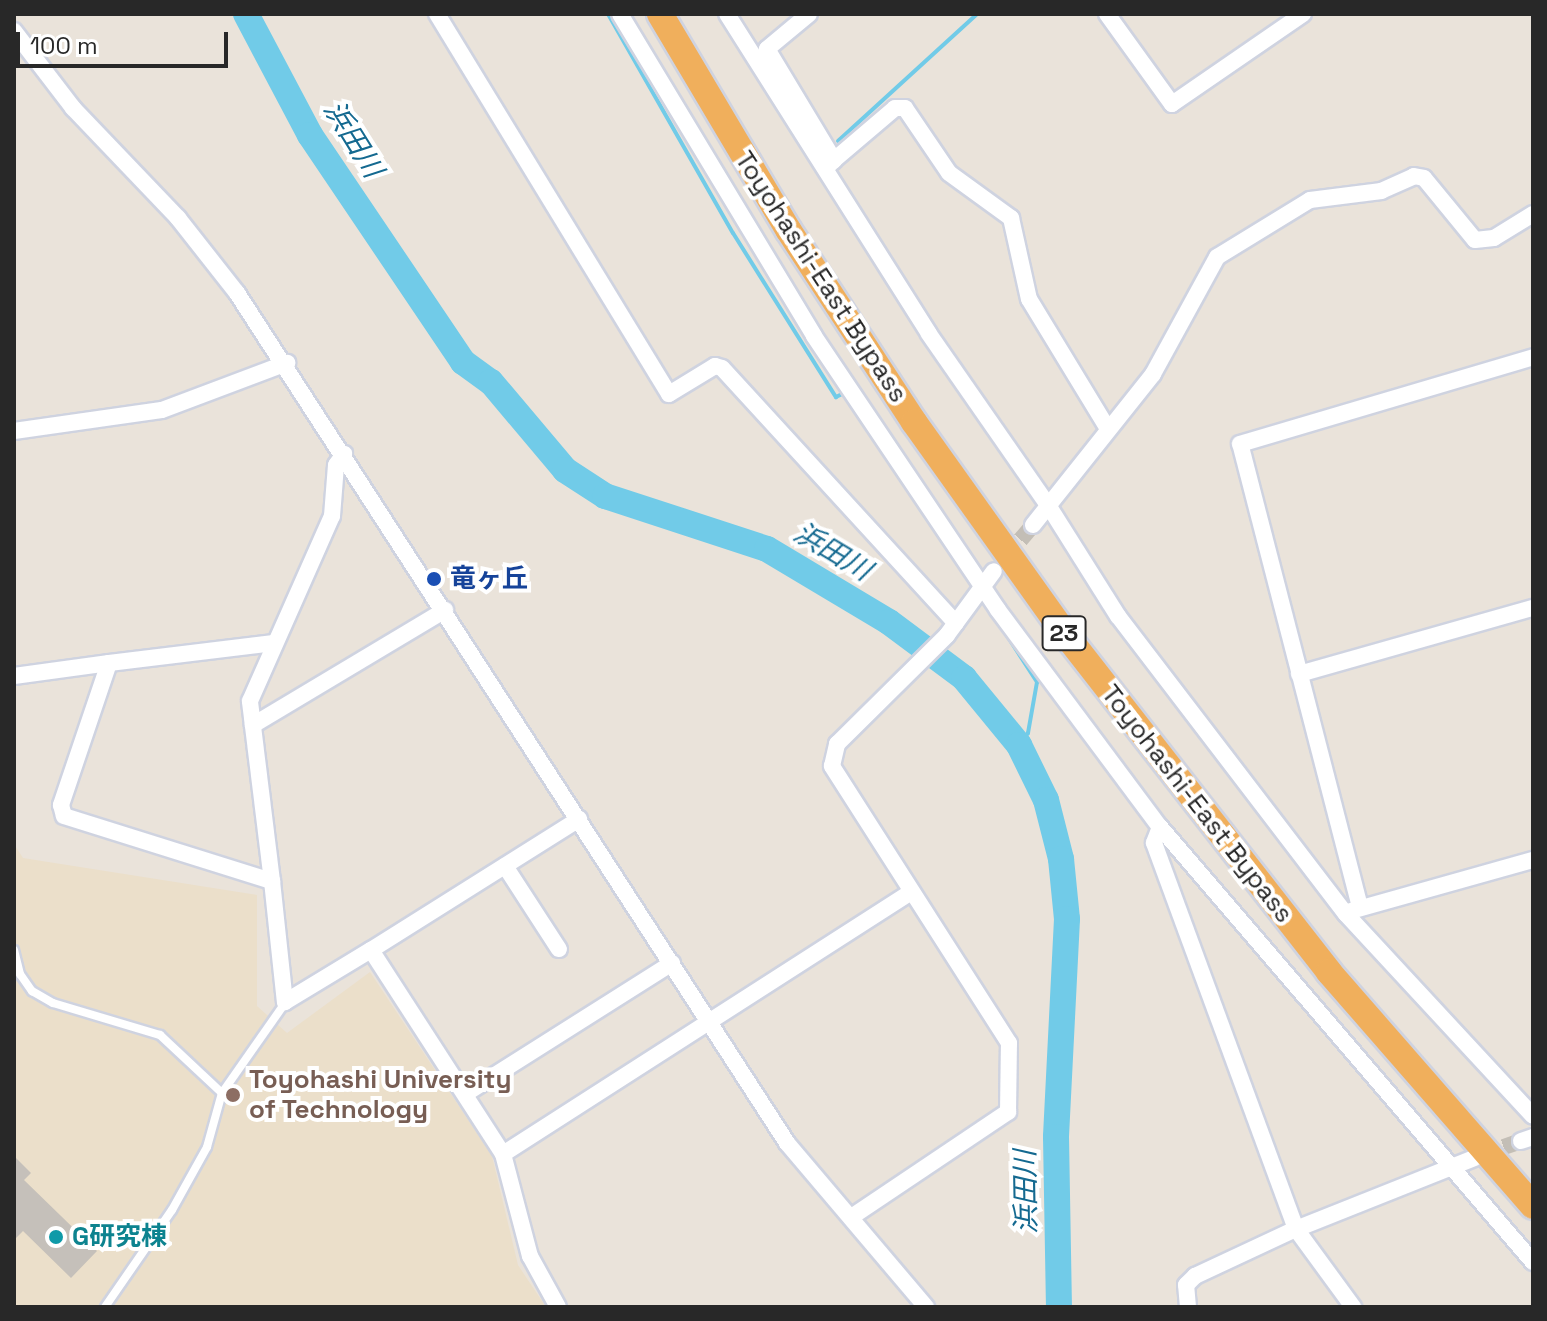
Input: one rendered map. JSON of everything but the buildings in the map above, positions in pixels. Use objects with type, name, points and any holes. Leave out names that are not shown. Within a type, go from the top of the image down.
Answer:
[{"type":"highway","name":"Toyohashi-East Bypass","points":[[660,14],[814,269],[1066,635],[1246,870],[1533,1206]]},
{"type":"street","points":[[437,14],[669,394],[715,366],[722,368],[952,629]]},
{"type":"street","points":[[620,14],[814,336],[983,586],[1160,827],[1533,1262]]},
{"type":"street","points":[[727,14],[829,165],[979,409],[1048,505],[1118,616],[1353,910],[1533,1116]]},
{"type":"street","points":[[809,14],[767,49],[829,165]]},
{"type":"street","points":[[1107,14],[1172,104],[1303,14]]},
{"type":"street","points":[[14,31],[73,108],[178,218],[287,363],[787,1143],[853,1216],[926,1307]]},
{"type":"street","points":[[829,165],[895,108],[905,108],[949,173],[1011,218],[1029,299],[1108,429]]},
{"type":"street","points":[[1033,525],[1153,374],[1217,257],[1310,200],[1381,191],[1414,176],[1424,178],[1475,240],[1494,238],[1533,214]]},
{"type":"street","points":[[1353,910],[1299,674],[1240,444],[1533,357]]},
{"type":"street","points":[[14,431],[162,410],[287,363]]},
{"type":"street","points":[[344,454],[336,465],[332,516],[250,701],[285,1002],[579,819]]},
{"type":"street","points":[[853,1216],[1008,1112],[1009,1043],[832,766],[832,753],[910,676],[952,629],[994,571]]},
{"type":"street","points":[[1299,674],[1533,608]]},
{"type":"street","points":[[253,725],[445,610]]},
{"type":"street","points":[[14,676],[274,643]]},
{"type":"street","points":[[109,663],[61,805],[64,816],[272,881]]},
{"type":"street","points":[[1160,827],[1154,843],[1296,1229],[1353,1307]]},
{"type":"street","points":[[1353,910],[1533,860]]},
{"type":"street","points":[[505,866],[559,949]]},
{"type":"street","points":[[503,1154],[911,892]]},
{"type":"street","points":[[371,950],[503,1154],[530,1256],[558,1307]]},
{"type":"street","points":[[465,1094],[672,963]]},
{"type":"street","points":[[1188,1307],[1186,1285],[1195,1276],[1296,1229],[1474,1158]]},
{"type":"lane","points":[[14,950],[20,974],[32,991],[53,1003],[160,1035],[222,1093]]},
{"type":"lane","points":[[105,1307],[172,1210],[207,1147],[222,1093],[285,1002]]},
{"type":"shaded area","name":"Toyohashi University of Technology","points":[[14,844],[23,858],[257,895],[257,1006],[287,1033],[370,972],[492,1156],[518,1265],[546,1307],[14,1307]]},
{"type":"waterway","name":"浜田川","points":[[246,14],[310,135],[463,362],[491,382],[565,470],[605,496],[767,549],[889,622],[964,678],[1019,745],[1046,800],[1061,859],[1067,919],[1056,1137],[1059,1307]]},
{"type":"waterway","points":[[608,14],[733,233],[836,397],[844,393]]},
{"type":"waterway","points":[[838,141],[977,14]]},
{"type":"waterway","points":[[917,504],[955,560]]},
{"type":"waterway","points":[[1004,631],[1037,682],[1028,733],[1019,745]]},
{"type":"tunnel","points":[[1005,558],[1033,525]]},
{"type":"tunnel","points":[[1481,1155],[1521,1141]]},
{"type":"place","name":"竜ヶ丘","points":[[434,579]]},
{"type":"place","name":"Toyohashi University of Technology","points":[[233,1095]]},
{"type":"place","name":"G研究棟","points":[[56,1237]]}]
